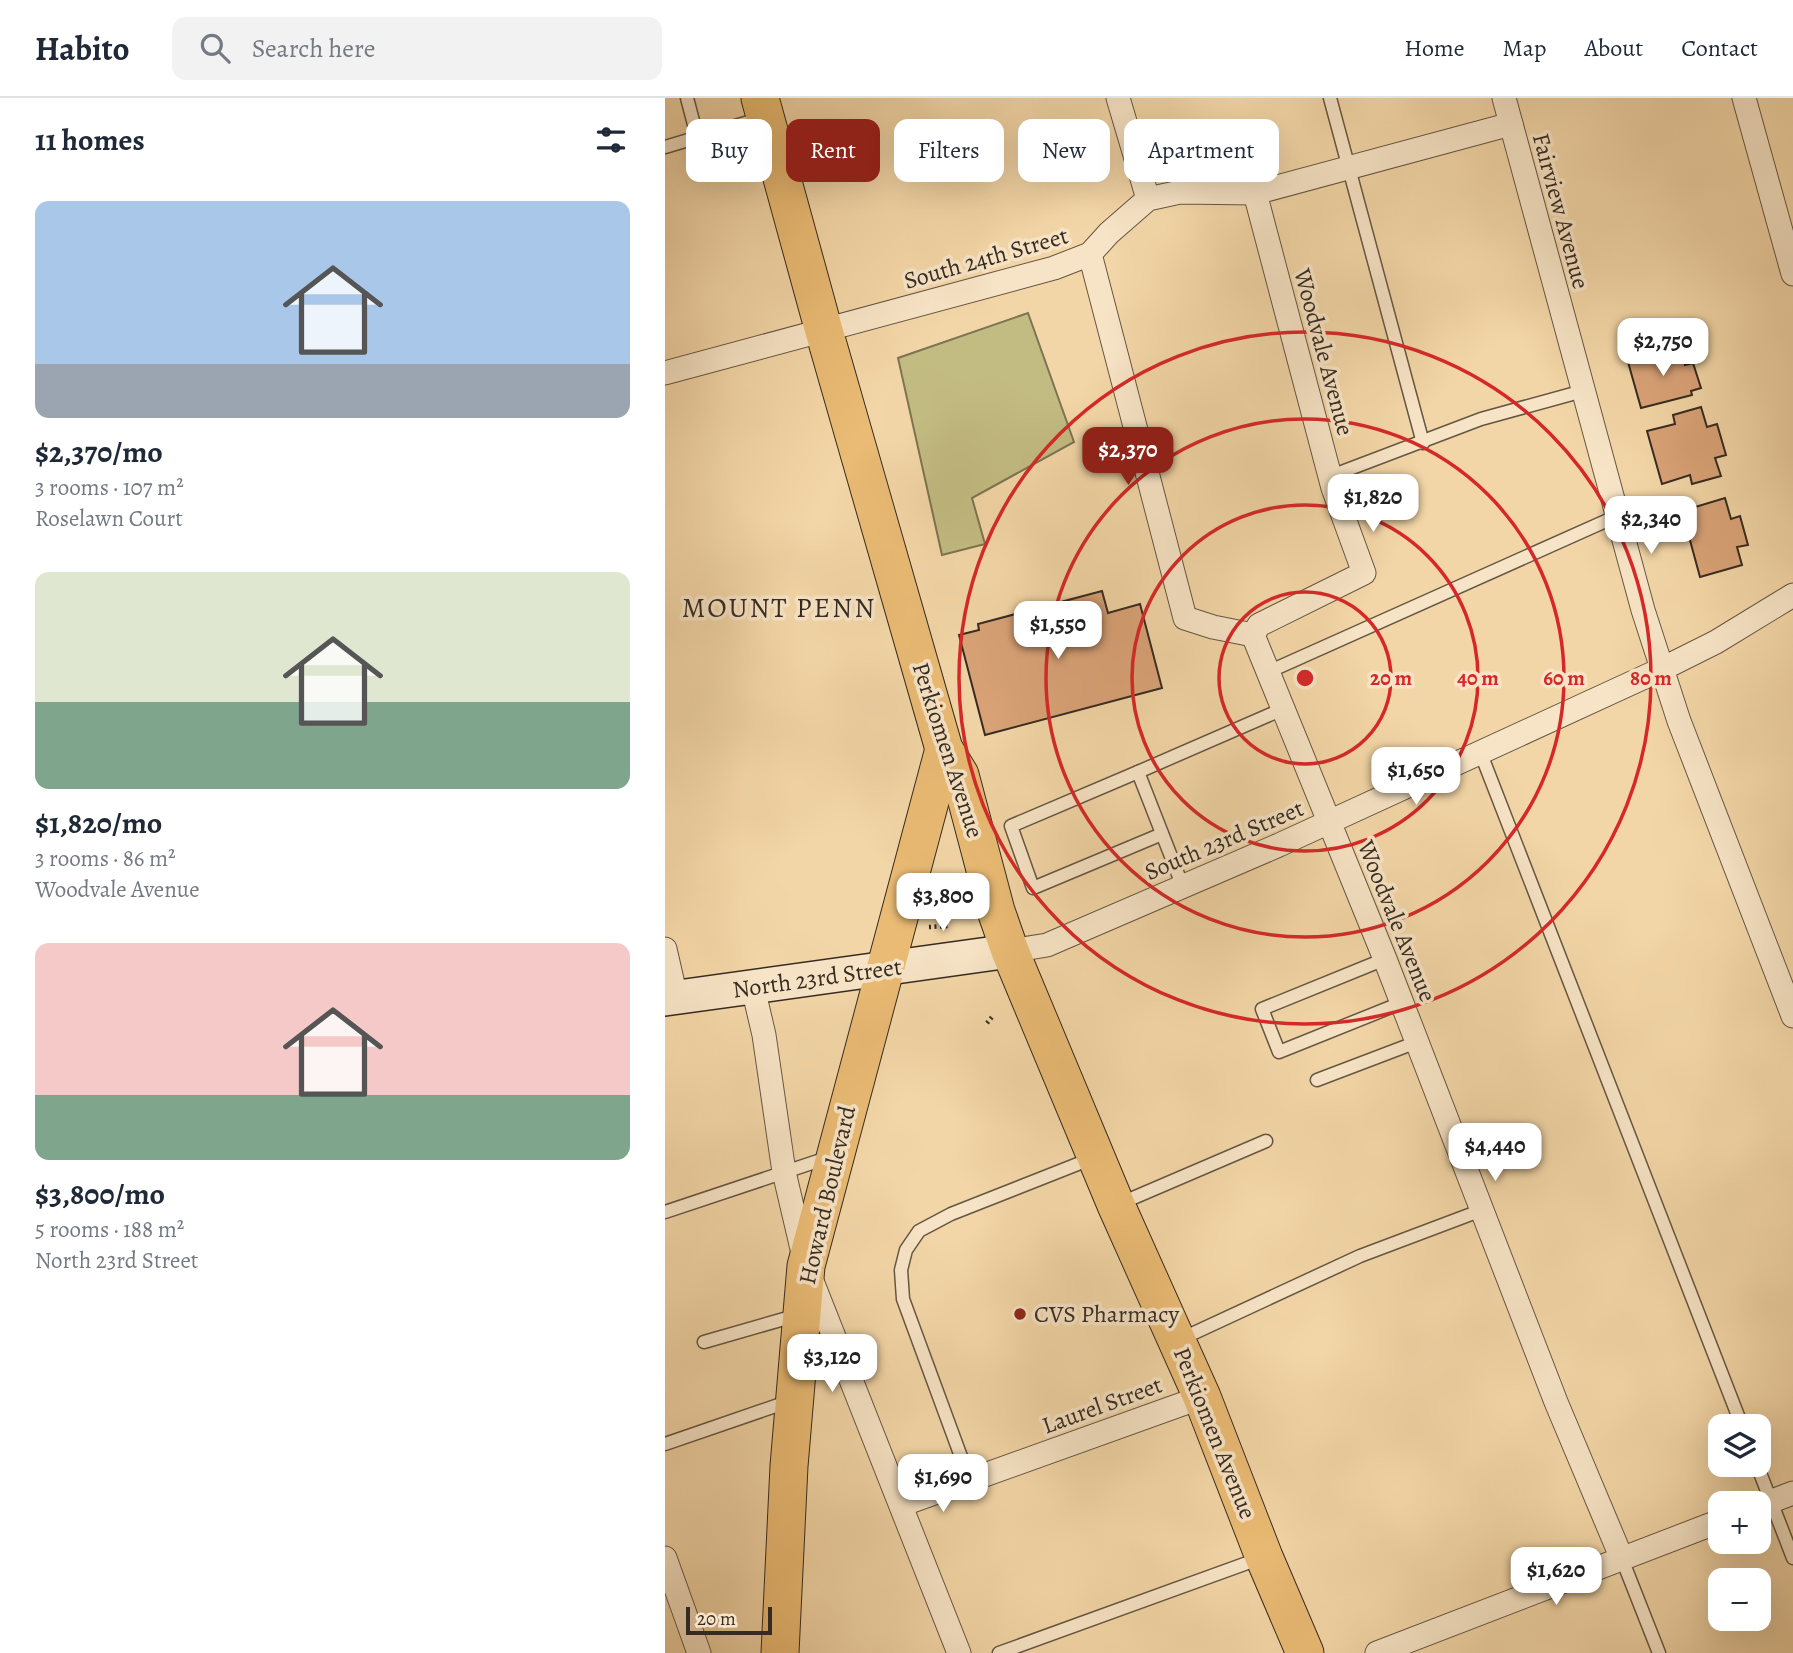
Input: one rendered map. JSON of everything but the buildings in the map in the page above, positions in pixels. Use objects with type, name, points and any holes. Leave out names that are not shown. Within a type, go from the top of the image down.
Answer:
[{"type":"main road","name":"Perkiomen Avenue","points":[[763,108],[944,748],[960,775],[996,911],[1010,951],[1116,1205],[1202,1397],[1305,1653]]},
{"type":"main road","name":"Howard Boulevard","points":[[781,1653],[794,1399],[806,1266],[833,1156],[944,748]]},
{"type":"main road","name":"North 23rd Street","points":[[671,998],[1010,951]]},
{"type":"street","points":[[1118,98],[1148,199]]},
{"type":"street","name":"Fairview Avenue","points":[[1504,98],[1643,610],[1679,721],[1793,1016]]},
{"type":"street","points":[[1744,98],[1793,274]]},
{"type":"street","name":"South 24th Street","points":[[665,373],[1054,268],[1090,254],[1109,233],[1148,199],[1180,192],[1255,193],[1511,124]]},
{"type":"street","name":"Woodvale Avenue","points":[[1255,193],[1333,488],[1364,573],[1259,625],[1253,635],[1385,959],[1556,1402],[1622,1559]]},
{"type":"street","points":[[1090,254],[1185,618],[1253,635]]},
{"type":"street","name":"South 23rd Street","points":[[1010,951],[1047,945],[1482,754],[1716,642],[1793,595]]},
{"type":"street","points":[[665,949],[671,998]]},
{"type":"street","points":[[754,988],[764,1035],[784,1172],[806,1266],[959,1653]]},
{"type":"street","name":"Laurel Street","points":[[901,1505],[1202,1397]]},
{"type":"street","points":[[1771,1502],[1793,1493]]},
{"type":"street","points":[[1377,1653],[1708,1526]]},
{"type":"street","points":[[665,1558],[699,1653]]},
{"type":"lane","points":[[687,98],[693,119]]},
{"type":"lane","points":[[1330,98],[1423,443]]},
{"type":"lane","points":[[737,119],[763,108]]},
{"type":"lane","points":[[665,146],[686,139]]},
{"type":"lane","points":[[1331,476],[1481,419],[1583,391]]},
{"type":"lane","points":[[1268,672],[1617,516]]},
{"type":"lane","points":[[1162,834],[1033,888],[1011,826],[1283,709]]},
{"type":"lane","points":[[1482,754],[1737,1414]]},
{"type":"lane","points":[[1138,772],[1183,887]]},
{"type":"lane","points":[[1385,959],[1262,1009],[1279,1052],[1401,1003]]},
{"type":"lane","points":[[1317,1080],[1417,1042]]},
{"type":"lane","points":[[1116,1205],[1266,1141]]},
{"type":"lane","points":[[665,1212],[833,1156]]},
{"type":"lane","points":[[970,1481],[903,1299],[901,1270],[906,1250],[919,1231],[951,1214],[1096,1157]]},
{"type":"lane","points":[[1177,1340],[1360,1256],[1482,1210]]},
{"type":"lane","points":[[704,1342],[802,1314]]},
{"type":"lane","points":[[665,1444],[794,1399]]},
{"type":"lane","points":[[1771,1516],[1793,1558]]},
{"type":"lane","points":[[999,1653],[1265,1557]]},
{"type":"lane","points":[[1622,1559],[1660,1653]]},
{"type":"path","points":[[928,927],[953,925]]},
{"type":"path","points":[[986,1023],[992,1017]]},
{"type":"shaded area","points":[[1028,313],[1074,442],[972,498],[985,544],[942,555],[898,358]]},
{"type":"place","name":"CVS Pharmacy","points":[[1020,1314]]},
{"type":"district","name":"MOUNT PENN","points":[[779,608]]}]
